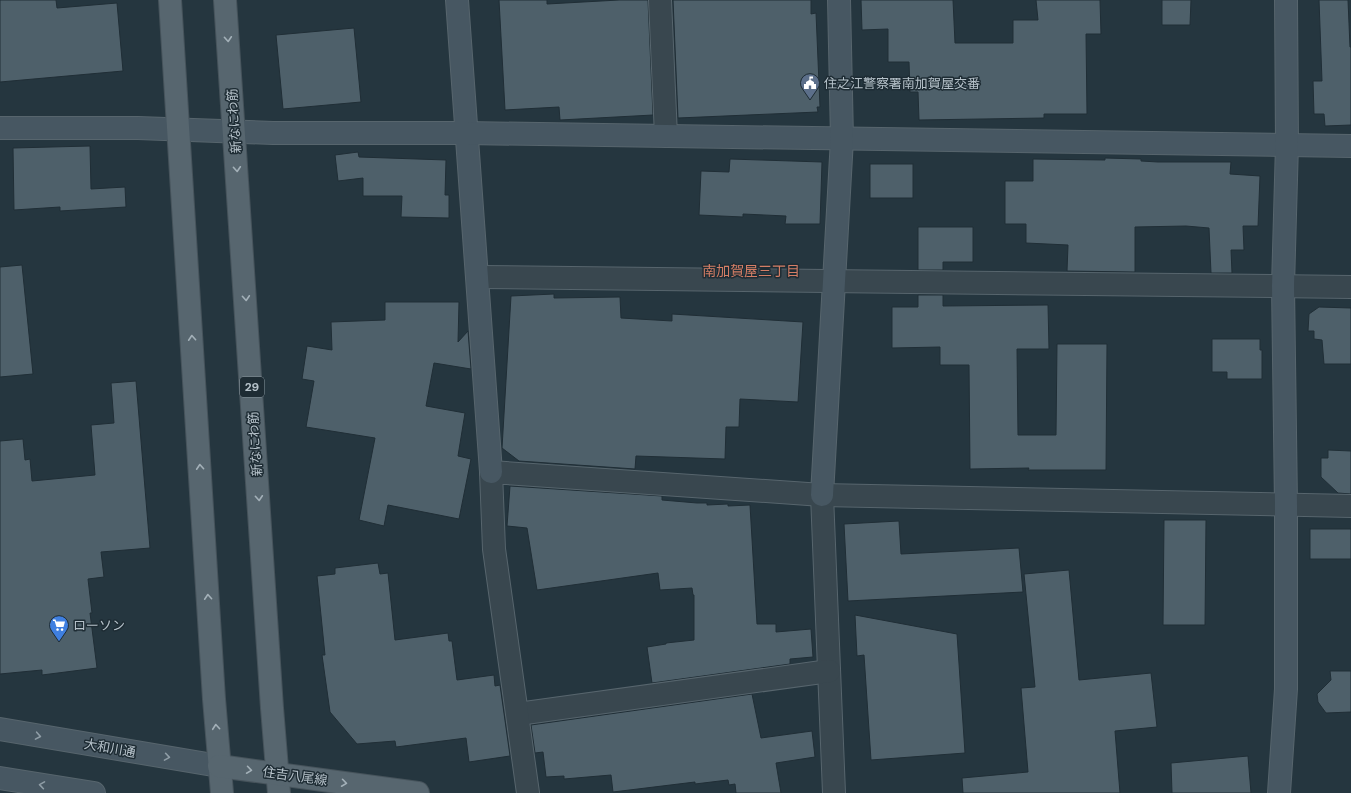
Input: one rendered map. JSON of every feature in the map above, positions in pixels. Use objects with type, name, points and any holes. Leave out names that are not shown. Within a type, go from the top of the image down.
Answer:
[{"type":"main road","points":[[170,0],[214,699],[222,793]]},
{"type":"main road","name":"新なにわ筋","points":[[225,0],[235,131],[272,708],[279,784]]},
{"type":"main road","name":"住吉八尾線","points":[[220,766],[279,784],[418,793]]},
{"type":"street","points":[[457,0],[478,277],[491,472],[494,549],[528,793]]},
{"type":"street","points":[[660,0],[666,136]]},
{"type":"street","points":[[834,793],[822,495],[842,139],[839,0]]},
{"type":"street","points":[[1279,793],[1286,690],[1286,505],[1283,286],[1287,144],[1286,0]]},
{"type":"street","points":[[0,128],[138,128],[273,133],[466,133],[1351,146]]},
{"type":"street","points":[[478,277],[1351,287]]},
{"type":"street","points":[[491,472],[822,495],[1351,506]]},
{"type":"street","points":[[518,714],[829,671]]},
{"type":"street","name":"大和川通","points":[[0,729],[220,766]]},
{"type":"street","points":[[0,778],[94,793]]},
{"type":"building","points":[[0,0],[56,0],[57,8],[117,3],[123,71],[0,82]]},
{"type":"building","points":[[499,0],[547,0],[547,4],[648,0],[653,115],[560,120],[559,107],[505,110]]},
{"type":"building","points":[[673,0],[811,0],[811,14],[816,13],[820,107],[817,107],[818,112],[678,118]]},
{"type":"building","points":[[861,0],[953,0],[955,43],[1013,43],[1013,20],[1038,20],[1036,0],[1100,0],[1101,34],[1086,34],[1087,114],[1044,114],[1044,118],[919,120],[918,92],[910,92],[909,62],[888,62],[888,29],[862,30]]},
{"type":"building","points":[[1162,0],[1191,0],[1190,25],[1162,25]]},
{"type":"building","points":[[1319,0],[1348,0],[1351,47],[1351,125],[1325,126],[1324,114],[1314,114],[1313,81],[1322,81]]},
{"type":"building","points":[[354,28],[361,102],[283,109],[276,35]]},
{"type":"building","points":[[90,146],[91,189],[125,187],[126,207],[60,211],[60,207],[14,210],[13,148]]},
{"type":"building","points":[[358,152],[359,157],[446,160],[445,195],[449,195],[449,218],[401,217],[402,196],[363,196],[363,178],[338,181],[335,155]]},
{"type":"building","points":[[1105,158],[1141,159],[1141,161],[1158,162],[1231,162],[1230,174],[1260,176],[1258,226],[1243,226],[1244,250],[1231,250],[1232,273],[1211,273],[1209,228],[1186,226],[1135,227],[1135,272],[1067,271],[1068,245],[1026,243],[1026,224],[1005,224],[1005,181],[1033,181],[1033,159],[1105,160]]},
{"type":"building","points":[[730,159],[822,162],[820,224],[785,224],[786,216],[743,214],[743,217],[699,215],[701,171],[729,172]]},
{"type":"building","points":[[870,164],[913,164],[913,198],[870,198]]},
{"type":"building","points":[[918,227],[973,227],[973,262],[943,262],[943,270],[918,270]]},
{"type":"building","points":[[22,265],[33,374],[0,377],[0,267]]},
{"type":"building","points":[[554,294],[554,298],[620,297],[621,318],[672,321],[672,314],[803,322],[798,402],[740,399],[739,427],[726,427],[725,459],[636,456],[635,469],[519,461],[502,448],[511,296]]},
{"type":"building","points":[[918,295],[943,295],[943,306],[1048,305],[1049,349],[1017,349],[1018,435],[1056,435],[1057,344],[1107,344],[1106,470],[1028,470],[1029,468],[970,469],[969,365],[940,365],[940,347],[892,348],[892,307],[918,307]]},
{"type":"building","points":[[385,302],[459,302],[458,342],[468,331],[471,369],[434,363],[426,406],[465,413],[458,456],[471,459],[459,519],[388,505],[384,526],[359,520],[375,438],[306,427],[314,381],[302,379],[307,346],[332,350],[331,322],[385,320]]},
{"type":"building","points":[[1319,307],[1351,308],[1351,364],[1324,364],[1322,340],[1314,339],[1314,331],[1308,331],[1309,314]]},
{"type":"building","points":[[1212,339],[1260,339],[1260,350],[1262,350],[1262,379],[1227,379],[1227,372],[1212,372]]},
{"type":"building","points":[[136,381],[150,548],[101,552],[104,577],[88,579],[92,613],[90,613],[97,668],[42,675],[42,670],[0,674],[0,441],[23,439],[25,460],[30,459],[32,481],[95,475],[91,425],[114,423],[111,383]]},
{"type":"building","points":[[1328,450],[1351,451],[1351,494],[1338,493],[1321,477],[1321,458],[1328,458]]},
{"type":"building","points":[[510,486],[662,496],[662,500],[707,503],[707,505],[750,505],[757,624],[776,624],[776,632],[811,629],[813,657],[790,659],[790,664],[652,683],[647,647],[694,640],[694,595],[692,588],[660,590],[658,573],[537,590],[527,528],[507,526]]},
{"type":"building","points":[[1164,520],[1206,520],[1205,625],[1163,625]]},
{"type":"building","points":[[899,521],[901,554],[1019,548],[1023,592],[848,601],[844,524]]},
{"type":"building","points":[[1310,529],[1351,529],[1351,559],[1310,559]]},
{"type":"building","points":[[378,563],[380,574],[388,573],[395,640],[448,633],[449,641],[452,641],[457,680],[494,675],[495,686],[500,685],[510,756],[469,762],[466,738],[396,747],[395,741],[357,744],[330,712],[322,655],[325,655],[317,576],[335,574],[335,568]]},
{"type":"building","points":[[1069,570],[1079,680],[1151,673],[1157,727],[1115,731],[1120,793],[963,793],[962,778],[1028,772],[1021,688],[1035,687],[1024,574]]},
{"type":"building","points":[[855,615],[957,634],[965,753],[871,760],[864,655],[857,656]]},
{"type":"building","points":[[1330,671],[1351,671],[1351,712],[1326,713],[1318,702],[1317,694],[1331,680]]},
{"type":"building","points":[[752,694],[761,738],[812,731],[815,757],[776,763],[781,793],[736,793],[735,784],[729,785],[728,780],[695,784],[695,782],[613,792],[611,775],[564,779],[564,776],[546,777],[543,752],[535,753],[531,725]]},
{"type":"building","points":[[1248,756],[1251,793],[1172,793],[1171,763]]},
{"type":"place","name":"住之江警察署南加賀屋交番","points":[[810,100]]},
{"type":"place","name":"ローソン","points":[[59,642]]},
{"type":"district","name":"南加賀屋三丁目","points":[[751,271]]}]
